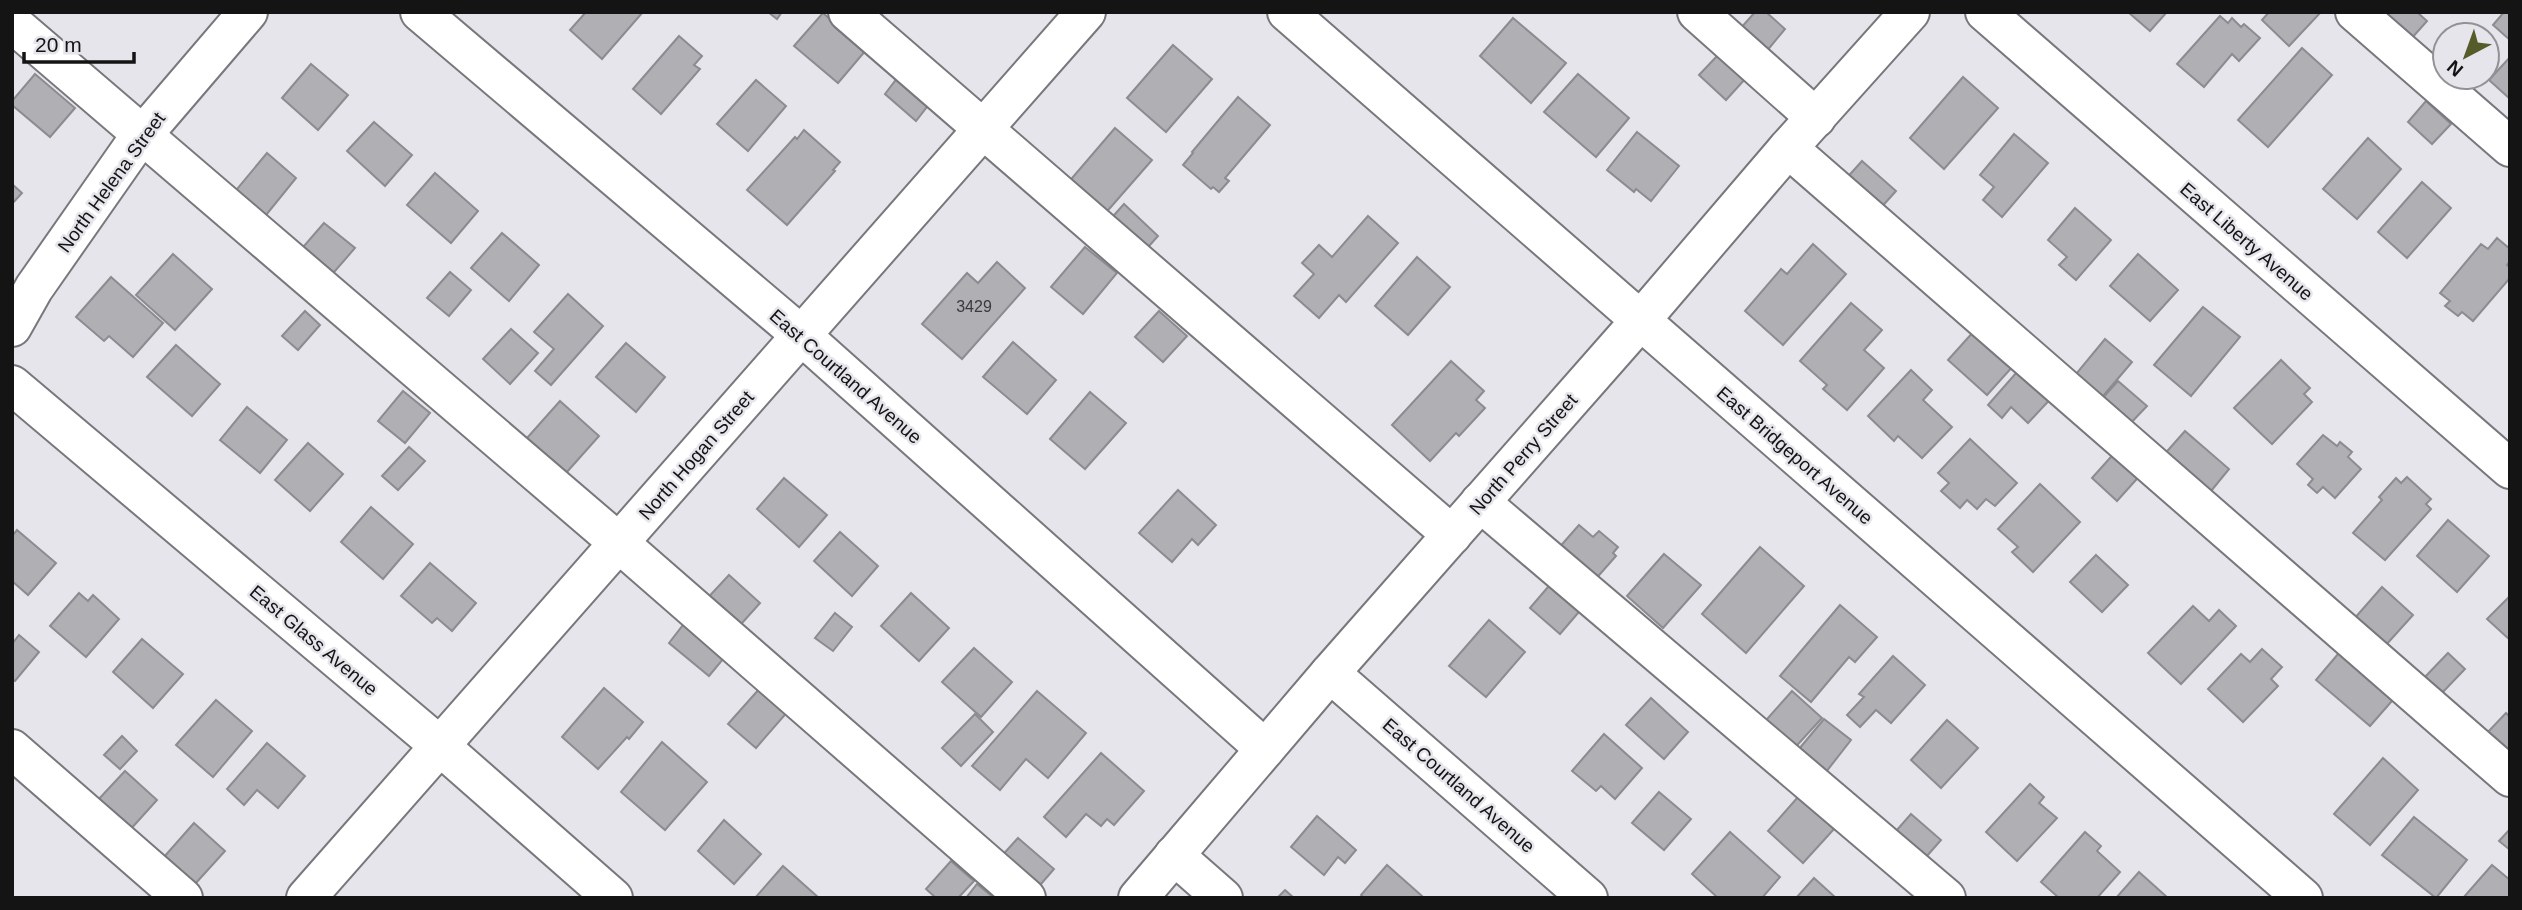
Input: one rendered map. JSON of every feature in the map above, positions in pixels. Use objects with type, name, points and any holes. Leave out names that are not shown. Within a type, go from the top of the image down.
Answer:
[{"type":"street","name":"North Helena Street","points":[[12,327],[34,288],[141,135],[248,12]]},
{"type":"street","name":"East Courtland Avenue","points":[[420,12],[801,335],[1265,750]]},
{"type":"street","points":[[848,12],[1452,534]]},
{"type":"street","name":"North Hogan Street","points":[[306,898],[1086,12]]},
{"type":"street","name":"East Bridgeport Avenue","points":[[1287,12],[2303,898]]},
{"type":"street","points":[[1697,12],[1816,118]]},
{"type":"street","name":"North Perry Street","points":[[1138,898],[1330,673],[1910,12]]},
{"type":"street","name":"East Liberty Avenue","points":[[1985,12],[2510,469]]},
{"type":"street","points":[[2355,12],[2510,147]]},
{"type":"street","points":[[12,23],[619,543],[1026,898]]},
{"type":"street","points":[[1788,148],[2510,777]]},
{"type":"street","name":"East Glass Avenue","points":[[12,385],[440,746],[613,898]]},
{"type":"street","points":[[1480,502],[1946,898]]},
{"type":"street","name":"East Courtland Avenue","points":[[1330,673],[1588,898]]},
{"type":"street","points":[[12,749],[183,898]]},
{"type":"street","points":[[1174,855],[1223,898]]},
{"type":"building","points":[[586,12],[643,12],[602,59],[570,30]]},
{"type":"building","points":[[768,12],[782,12],[777,19]]},
{"type":"building","points":[[1755,12],[1766,12],[1785,29],[1766,52],[1740,29]]},
{"type":"building","points":[[2128,12],[2167,12],[2150,31]]},
{"type":"building","points":[[2269,12],[2321,12],[2289,46],[2262,20]]},
{"type":"building","points":[[2387,12],[2417,12],[2427,21],[2403,48],[2376,24]]},
{"type":"building","points":[[2504,12],[2510,12],[2510,40],[2501,32],[2501,21],[2496,21]]},
{"type":"building","points":[[823,13],[866,50],[838,83],[794,46]]},
{"type":"building","points":[[2220,16],[2228,23],[2232,18],[2241,27],[2244,24],[2260,38],[2239,61],[2232,54],[2204,87],[2177,64]]},
{"type":"building","points":[[1513,18],[1566,63],[1531,103],[1480,56]]},
{"type":"building","points":[[679,36],[702,56],[694,65],[700,69],[661,114],[633,89]]},
{"type":"building","points":[[1173,45],[1212,79],[1166,132],[1127,98]]},
{"type":"building","points":[[2302,48],[2332,75],[2268,147],[2238,120]]},
{"type":"building","points":[[1719,54],[1746,78],[1726,100],[1699,75]]},
{"type":"building","points":[[2510,57],[2510,99],[2501,91],[2501,67]]},
{"type":"building","points":[[311,64],[348,95],[318,130],[282,98]]},
{"type":"building","points":[[35,74],[75,108],[50,137],[12,105],[12,101]]},
{"type":"building","points":[[1578,74],[1629,118],[1596,157],[1544,112]]},
{"type":"building","points":[[898,77],[930,103],[916,121],[885,94]]},
{"type":"building","points":[[1963,77],[1998,108],[1944,169],[1910,138]]},
{"type":"building","points":[[756,80],[786,106],[748,151],[717,124]]},
{"type":"building","points":[[1238,97],[1270,125],[1225,178],[1229,181],[1219,192],[1213,187],[1211,189],[1183,165]]},
{"type":"building","points":[[2426,101],[2451,124],[2432,144],[2408,122]]},
{"type":"building","points":[[374,122],[412,155],[385,186],[347,151]]},
{"type":"building","points":[[1115,128],[1152,160],[1103,216],[1067,184]]},
{"type":"building","points":[[804,130],[840,162],[787,225],[747,190]]},
{"type":"building","points":[[1637,132],[1679,166],[1651,201],[1636,189],[1634,192],[1607,170]]},
{"type":"building","points":[[2014,134],[2048,163],[2002,217],[1983,200],[1994,187],[1980,175]]},
{"type":"building","points":[[2368,138],[2401,169],[2357,219],[2323,189]]},
{"type":"building","points":[[267,153],[296,178],[262,220],[232,195]]},
{"type":"building","points":[[1862,161],[1896,191],[1878,211],[1844,181]]},
{"type":"building","points":[[435,173],[478,211],[451,243],[407,205]]},
{"type":"building","points":[[2422,182],[2451,208],[2407,258],[2378,232]]},
{"type":"building","points":[[12,184],[22,193],[12,204]]},
{"type":"building","points":[[1124,204],[1158,236],[1141,255],[1107,223]]},
{"type":"building","points":[[2075,208],[2111,240],[2076,280],[2059,265],[2067,257],[2048,240]]},
{"type":"building","points":[[1368,216],[1398,243],[1346,302],[1339,295],[1319,318],[1294,296],[1314,274],[1302,263],[1319,245],[1332,257]]},
{"type":"building","points":[[324,223],[355,248],[328,279],[297,254]]},
{"type":"building","points":[[502,233],[539,265],[509,301],[471,268]]},
{"type":"building","points":[[2497,238],[2510,249],[2510,261],[2507,265],[2510,268],[2510,278],[2473,321],[2462,312],[2458,316],[2445,306],[2450,301],[2440,293],[2481,244],[2488,249]]},
{"type":"building","points":[[1813,244],[1846,274],[1783,345],[1745,311],[1781,269],[1787,274]]},
{"type":"building","points":[[1085,247],[1117,273],[1083,314],[1051,287]]},
{"type":"building","points":[[173,254],[212,289],[175,330],[136,295]]},
{"type":"building","points":[[2138,254],[2178,290],[2150,321],[2110,286]]},
{"type":"building","points":[[1417,257],[1450,287],[1408,335],[1375,306]]},
{"type":"building","points":[[997,262],[1025,288],[962,359],[922,324],[967,273],[978,283]]},
{"type":"building","points":[[450,272],[471,290],[449,316],[427,298]]},
{"type":"building","points":[[111,277],[163,323],[133,357],[109,336],[104,341],[76,317]]},
{"type":"building","points":[[568,294],[603,326],[551,385],[535,371],[554,349],[534,332]]},
{"type":"building","points":[[1851,303],[1882,330],[1864,350],[1884,368],[1847,410],[1823,389],[1827,385],[1800,361]]},
{"type":"building","points":[[2203,307],[2240,337],[2191,396],[2154,365]]},
{"type":"building","points":[[305,311],[320,325],[298,350],[282,336]]},
{"type":"building","points":[[1159,311],[1187,336],[1163,362],[1135,337]]},
{"type":"building","points":[[511,329],[538,353],[510,384],[483,359]]},
{"type":"building","points":[[1975,330],[2014,365],[1987,395],[1948,360]]},
{"type":"building","points":[[2105,339],[2132,362],[2098,402],[2071,380]]},
{"type":"building","points":[[1013,342],[1056,380],[1027,414],[983,377]]},
{"type":"building","points":[[626,343],[665,377],[636,412],[596,377]]},
{"type":"building","points":[[176,345],[220,384],[192,416],[147,377]]},
{"type":"building","points":[[2281,360],[2310,388],[2304,394],[2312,402],[2272,444],[2234,408]]},
{"type":"building","points":[[1451,361],[1484,391],[1476,400],[1485,408],[1459,436],[1456,433],[1430,461],[1392,425]]},
{"type":"building","points":[[2024,364],[2056,393],[2028,423],[2011,407],[2002,418],[1988,405]]},
{"type":"building","points":[[1911,370],[1932,390],[1923,400],[1952,427],[1922,458],[1898,436],[1894,441],[1868,416]]},
{"type":"building","points":[[2118,381],[2147,406],[2126,428],[2098,403]]},
{"type":"building","points":[[403,391],[430,413],[405,443],[378,421]]},
{"type":"building","points":[[1090,392],[1126,423],[1085,469],[1050,439]]},
{"type":"building","points":[[560,401],[599,436],[558,482],[519,447]]},
{"type":"building","points":[[247,407],[287,440],[260,473],[220,440]]},
{"type":"building","points":[[2185,431],[2229,469],[2207,496],[2162,457]]},
{"type":"building","points":[[2323,435],[2337,446],[2340,442],[2352,452],[2348,457],[2361,469],[2335,498],[2323,487],[2317,493],[2308,485],[2313,479],[2297,464]]},
{"type":"building","points":[[1970,439],[2017,483],[1995,506],[1986,499],[1977,509],[1967,500],[1960,508],[1941,491],[1949,483],[1938,473]]},
{"type":"building","points":[[308,443],[343,474],[310,511],[275,480]]},
{"type":"building","points":[[409,447],[425,461],[398,490],[382,476]]},
{"type":"building","points":[[2119,448],[2144,471],[2117,501],[2092,478]]},
{"type":"building","points":[[2407,477],[2431,499],[2426,504],[2431,509],[2385,560],[2353,533],[2382,500],[2379,497],[2396,478],[2401,483]]},
{"type":"building","points":[[784,478],[827,515],[799,547],[757,509]]},
{"type":"building","points":[[2040,484],[2080,522],[2033,572],[2012,552],[2018,547],[1998,529]]},
{"type":"building","points":[[1178,490],[1216,525],[1198,545],[1192,539],[1172,562],[1139,533]]},
{"type":"building","points":[[371,507],[413,544],[383,579],[341,542]]},
{"type":"building","points":[[2448,520],[2489,556],[2457,592],[2417,556]]},
{"type":"building","points":[[1579,525],[1593,537],[1599,531],[1618,547],[1613,553],[1616,556],[1593,582],[1557,550]]},
{"type":"building","points":[[17,530],[56,563],[28,595],[12,581],[12,536]]},
{"type":"building","points":[[840,532],[878,566],[852,596],[814,561]]},
{"type":"building","points":[[1760,547],[1804,586],[1746,653],[1702,614]]},
{"type":"building","points":[[1664,554],[1701,585],[1663,628],[1627,596]]},
{"type":"building","points":[[2096,555],[2128,585],[2102,612],[2070,582]]},
{"type":"building","points":[[430,563],[476,603],[452,631],[437,618],[432,623],[401,596]]},
{"type":"building","points":[[729,575],[760,603],[734,632],[703,603]]},
{"type":"building","points":[[1554,580],[1584,606],[1560,634],[1530,608]]},
{"type":"building","points":[[2382,587],[2413,615],[2385,646],[2354,619]]},
{"type":"building","points":[[79,593],[88,601],[93,595],[119,619],[86,657],[50,626]]},
{"type":"building","points":[[911,593],[949,628],[919,661],[881,626]]},
{"type":"building","points":[[2510,596],[2510,640],[2487,619]]},
{"type":"building","points":[[1840,605],[1877,637],[1855,662],[1849,657],[1811,702],[1780,676]]},
{"type":"building","points":[[2193,606],[2209,621],[2219,610],[2236,626],[2181,684],[2148,653]]},
{"type":"building","points":[[835,613],[852,627],[833,651],[815,638]]},
{"type":"building","points":[[1489,620],[1525,652],[1486,697],[1449,666]]},
{"type":"building","points":[[683,625],[724,658],[709,676],[669,643]]},
{"type":"building","points":[[19,635],[39,652],[15,681],[12,679],[12,644]]},
{"type":"building","points":[[142,639],[183,674],[153,708],[113,672]]},
{"type":"building","points":[[2344,647],[2398,694],[2370,726],[2316,680]]},
{"type":"building","points":[[974,648],[1012,682],[981,717],[942,682]]},
{"type":"building","points":[[2262,649],[2282,667],[2271,679],[2278,686],[2243,722],[2208,689],[2241,654],[2250,662]]},
{"type":"building","points":[[2448,653],[2465,669],[2439,696],[2422,680]]},
{"type":"building","points":[[1893,656],[1925,685],[1891,723],[1876,710],[1860,727],[1847,715],[1864,697],[1859,694]]},
{"type":"building","points":[[761,687],[789,710],[756,748],[728,724]]},
{"type":"building","points":[[604,688],[643,722],[598,769],[562,737]]},
{"type":"building","points":[[1037,691],[1086,733],[1048,778],[1026,759],[1000,790],[972,766]]},
{"type":"building","points":[[1792,691],[1822,718],[1789,754],[1760,727]]},
{"type":"building","points":[[1651,698],[1688,732],[1664,759],[1626,725]]},
{"type":"building","points":[[216,700],[252,731],[213,777],[176,745]]},
{"type":"building","points":[[2506,713],[2510,717],[2510,754],[2484,736]]},
{"type":"building","points":[[975,714],[993,732],[961,766],[942,748]]},
{"type":"building","points":[[1824,719],[1851,740],[1826,772],[1799,749]]},
{"type":"building","points":[[1947,720],[1978,748],[1941,788],[1911,760]]},
{"type":"building","points":[[1604,734],[1642,768],[1615,799],[1601,786],[1596,791],[1572,771]]},
{"type":"building","points":[[122,736],[137,751],[120,769],[104,755]]},
{"type":"building","points":[[662,742],[707,782],[665,830],[621,792]]},
{"type":"building","points":[[267,743],[305,776],[278,808],[257,790],[244,805],[227,789]]},
{"type":"building","points":[[1101,753],[1144,791],[1114,825],[1107,819],[1101,826],[1086,814],[1066,837],[1044,817]]},
{"type":"building","points":[[2383,758],[2418,790],[2370,845],[2334,814]]},
{"type":"building","points":[[125,771],[157,800],[129,831],[97,801]]},
{"type":"building","points":[[2030,784],[2044,797],[2039,803],[2057,818],[2017,861],[1986,832]]},
{"type":"building","points":[[1659,792],[1691,819],[1664,850],[1632,823]]},
{"type":"building","points":[[1798,797],[1834,829],[1803,863],[1768,831]]},
{"type":"building","points":[[1911,814],[1941,840],[1919,865],[1889,839]]},
{"type":"building","points":[[1317,816],[1356,850],[1345,863],[1338,857],[1324,875],[1291,847]]},
{"type":"building","points":[[2414,817],[2467,860],[2436,898],[2382,855]]},
{"type":"building","points":[[724,820],[761,854],[734,884],[698,851]]},
{"type":"building","points":[[194,823],[225,851],[195,884],[164,857]]},
{"type":"building","points":[[2510,829],[2510,850],[2499,841]]},
{"type":"building","points":[[1730,832],[1780,877],[1762,898],[1718,898],[1692,874]]},
{"type":"building","points":[[2085,832],[2101,846],[2097,851],[2120,872],[2097,898],[2059,898],[2041,882]]},
{"type":"building","points":[[1018,838],[1054,869],[1034,892],[998,860]]},
{"type":"building","points":[[951,861],[974,881],[958,898],[936,898],[926,889]]},
{"type":"building","points":[[1387,865],[1422,896],[1421,898],[1364,898],[1361,895]]},
{"type":"building","points":[[2492,865],[2510,880],[2510,898],[2463,898]]},
{"type":"building","points":[[783,866],[819,898],[755,898]]},
{"type":"building","points":[[2139,872],[2168,898],[2116,898]]},
{"type":"building","points":[[1814,878],[1836,898],[1796,898]]},
{"type":"building","points":[[977,884],[994,898],[966,898]]},
{"type":"building","points":[[1285,890],[1294,898],[1277,898]]}]
